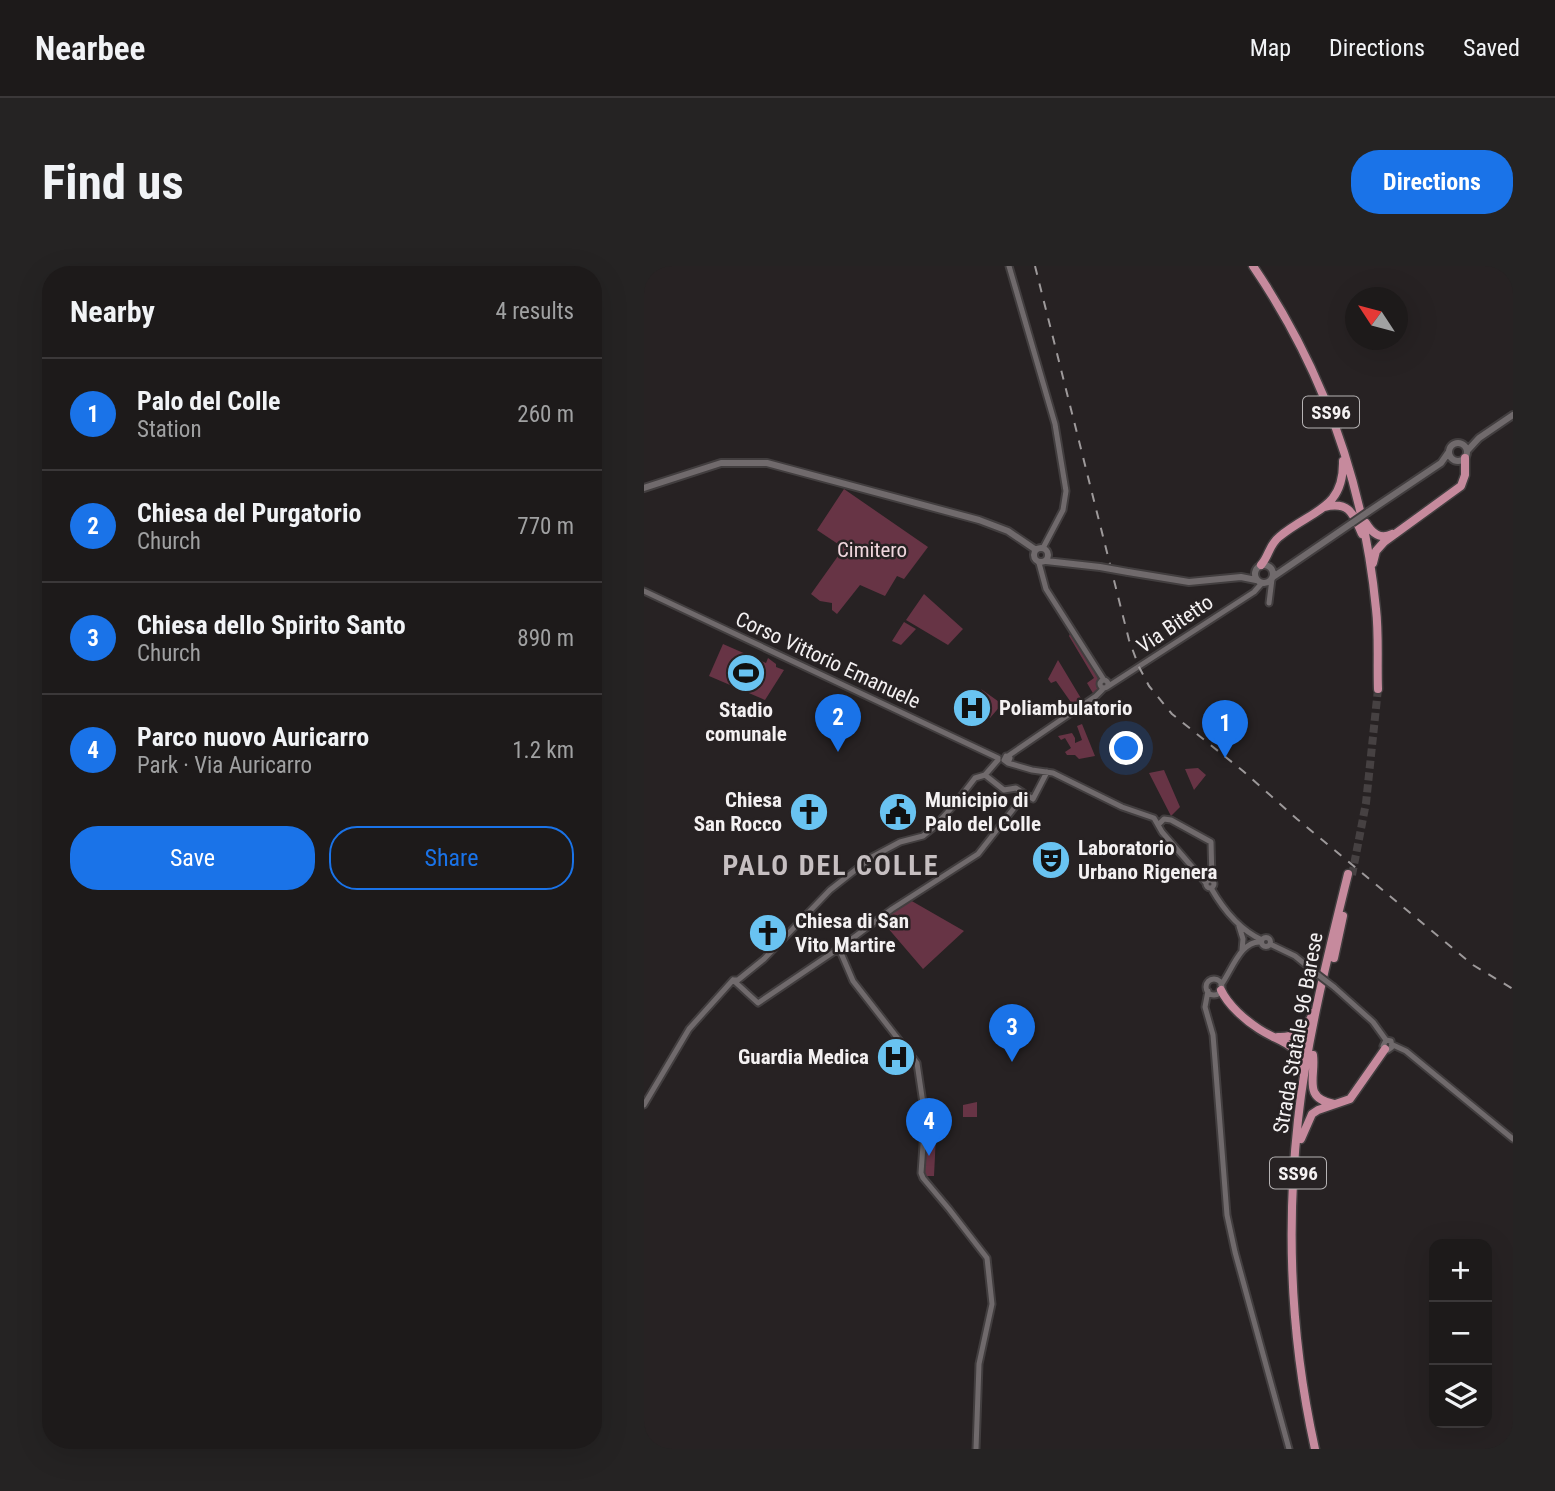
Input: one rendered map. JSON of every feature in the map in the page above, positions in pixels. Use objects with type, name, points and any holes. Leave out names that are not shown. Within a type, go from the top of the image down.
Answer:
[{"type":"highway","name":"SS96","points":[[1251,266],[1281,317],[1317,388],[1343,458]]},
{"type":"highway","name":"SS96","points":[[1251,266],[1289,323],[1322,391],[1364,512],[1372,573]]},
{"type":"highway","points":[[1260,575],[1276,539],[1339,492],[1343,477],[1343,458]]},
{"type":"highway","points":[[1343,458],[1362,534],[1371,603],[1376,688],[1377,611],[1372,573],[1376,551],[1394,533],[1458,489],[1465,479],[1461,458]]},
{"type":"highway","points":[[1321,508],[1344,506],[1354,517],[1362,534]]},
{"type":"highway","points":[[1364,512],[1374,534],[1385,537],[1394,533]]},
{"type":"highway","name":"Strada Statale 96 Barese","points":[[1296,1292],[1295,1240],[1301,1139],[1313,1055],[1350,875],[1321,974],[1295,1146],[1290,1238],[1306,1390],[1316,1449]]},
{"type":"highway","points":[[1273,1036],[1289,1037],[1305,1028],[1313,1014],[1321,974]]},
{"type":"highway","points":[[1215,991],[1257,1028],[1287,1043],[1299,1055],[1303,1077],[1301,1097]]},
{"type":"highway","points":[[1301,1139],[1312,1114],[1344,1103],[1353,1096],[1371,1065],[1388,1045]]},
{"type":"highway","points":[[1313,1055],[1311,1077],[1314,1093],[1325,1102],[1337,1104]]},
{"type":"main road","points":[[1260,575],[1273,578],[1364,512],[1441,463],[1461,458],[1479,438],[1513,415]]},
{"type":"main road","points":[[1441,463],[1451,446],[1479,438]]},
{"type":"main road","points":[[1461,443],[1461,458]]},
{"type":"main road","points":[[1448,453],[1461,458]]},
{"type":"main road","points":[[644,488],[721,463],[767,463],[979,520],[1008,531],[1042,556],[1128,572],[1189,582],[1260,575],[1301,558]]},
{"type":"main road","points":[[1260,575],[1273,578]]},
{"type":"street","points":[[644,1105],[689,1029],[733,980],[746,975],[830,890],[872,857],[900,842],[919,838],[934,827],[975,778],[985,775],[1097,696],[1103,683],[1046,589],[1042,556],[1065,505],[1065,480],[1055,424],[1009,266]]},
{"type":"street","points":[[1260,575],[1253,592],[1264,593],[1268,597]]},
{"type":"street","points":[[1260,575],[1269,603],[1273,578]]},
{"type":"street","name":"Corso Vittorio Emanuele","points":[[644,591],[1006,759],[1032,770],[1069,780],[1156,821]]},
{"type":"street","name":"Via Bitetto","points":[[1103,683],[1117,682],[1253,592]]},
{"type":"street","points":[[985,775],[1004,790],[1016,788],[1033,799],[1047,772]]},
{"type":"street","points":[[733,980],[758,1003],[892,909],[978,854],[1025,794]]},
{"type":"street","points":[[1210,884],[1211,842],[1171,820],[1156,821],[1247,932],[1265,946],[1270,944],[1295,956],[1321,974],[1373,1022],[1388,1045],[1406,1051],[1513,1139]]},
{"type":"street","points":[[1238,923],[1243,939],[1241,954]]},
{"type":"street","points":[[1261,941],[1248,945],[1241,954],[1215,991],[1206,1014],[1213,1035],[1227,1215],[1289,1449]]},
{"type":"street","points":[[841,947],[844,962],[853,981],[917,1063],[925,1117],[921,1173],[924,1182],[987,1258],[992,1304],[979,1364],[976,1449]]},
{"type":"green space","name":"Cimitero","points":[[844,489],[928,547],[904,579],[897,576],[885,596],[860,585],[837,614],[832,610],[832,603],[820,601],[811,594],[838,556],[838,544],[817,530]]},
{"type":"green space","points":[[924,594],[963,629],[948,645],[906,620]]},
{"type":"green space","points":[[904,622],[916,629],[901,645],[892,641]]},
{"type":"green space","points":[[1071,632],[1100,683],[1094,695],[1087,683],[1094,678],[1069,636]]},
{"type":"green space","name":"Stadio comunale","points":[[723,644],[766,663],[768,658],[776,667],[784,670],[765,700],[709,676]]},
{"type":"green space","points":[[1058,660],[1082,700],[1075,708],[1056,681],[1051,683],[1048,679]]},
{"type":"green space","points":[[981,689],[1002,704],[990,718],[979,707],[973,712],[975,707],[972,703],[978,696],[983,699],[986,695]]},
{"type":"green space","points":[[1082,724],[1095,756],[1079,759],[1075,755],[1067,755],[1065,752],[1071,748],[1065,738],[1061,740],[1058,736],[1072,733],[1075,743],[1082,740],[1077,726]]},
{"type":"green space","points":[[1198,768],[1206,775],[1194,790],[1185,769]]},
{"type":"green space","points":[[1164,770],[1180,807],[1171,816],[1149,773]]},
{"type":"green space","points":[[910,900],[964,931],[923,969],[881,920]]},
{"type":"green space","points":[[977,1102],[977,1117],[963,1117],[963,1105]]},
{"type":"green space","points":[[925,1135],[936,1135],[934,1176],[924,1176]]},
{"type":"tunnel","points":[[1352,875],[1366,803],[1378,689]]},
{"type":"railway","points":[[1035,266],[1129,640],[1149,686],[1172,714],[1297,819],[1473,965],[1513,989]]},
{"type":"place","name":"Stadio comunale","points":[[746,673]]},
{"type":"place","name":"Poliambulatorio","points":[[972,708]]},
{"type":"place","name":"Chiesa del Purgatorio","points":[[838,752]]},
{"type":"place","name":"Palo del Colle","points":[[1225,758]]},
{"type":"place","name":"Chiesa San Rocco","points":[[809,812]]},
{"type":"place","name":"Municipio di Palo del Colle","points":[[898,812]]},
{"type":"place","name":"Laboratorio Urbano Rigenera","points":[[1051,860]]},
{"type":"place","name":"Chiesa di San Vito Martire","points":[[768,933]]},
{"type":"place","name":"Guardia Medica","points":[[896,1057]]},
{"type":"place","name":"Chiesa dello Spirito Santo","points":[[1012,1062]]},
{"type":"place","name":"Parco nuovo Auricarro","points":[[929,1156]]},
{"type":"district","name":"PALO DEL COLLE","points":[[831,865]]}]
